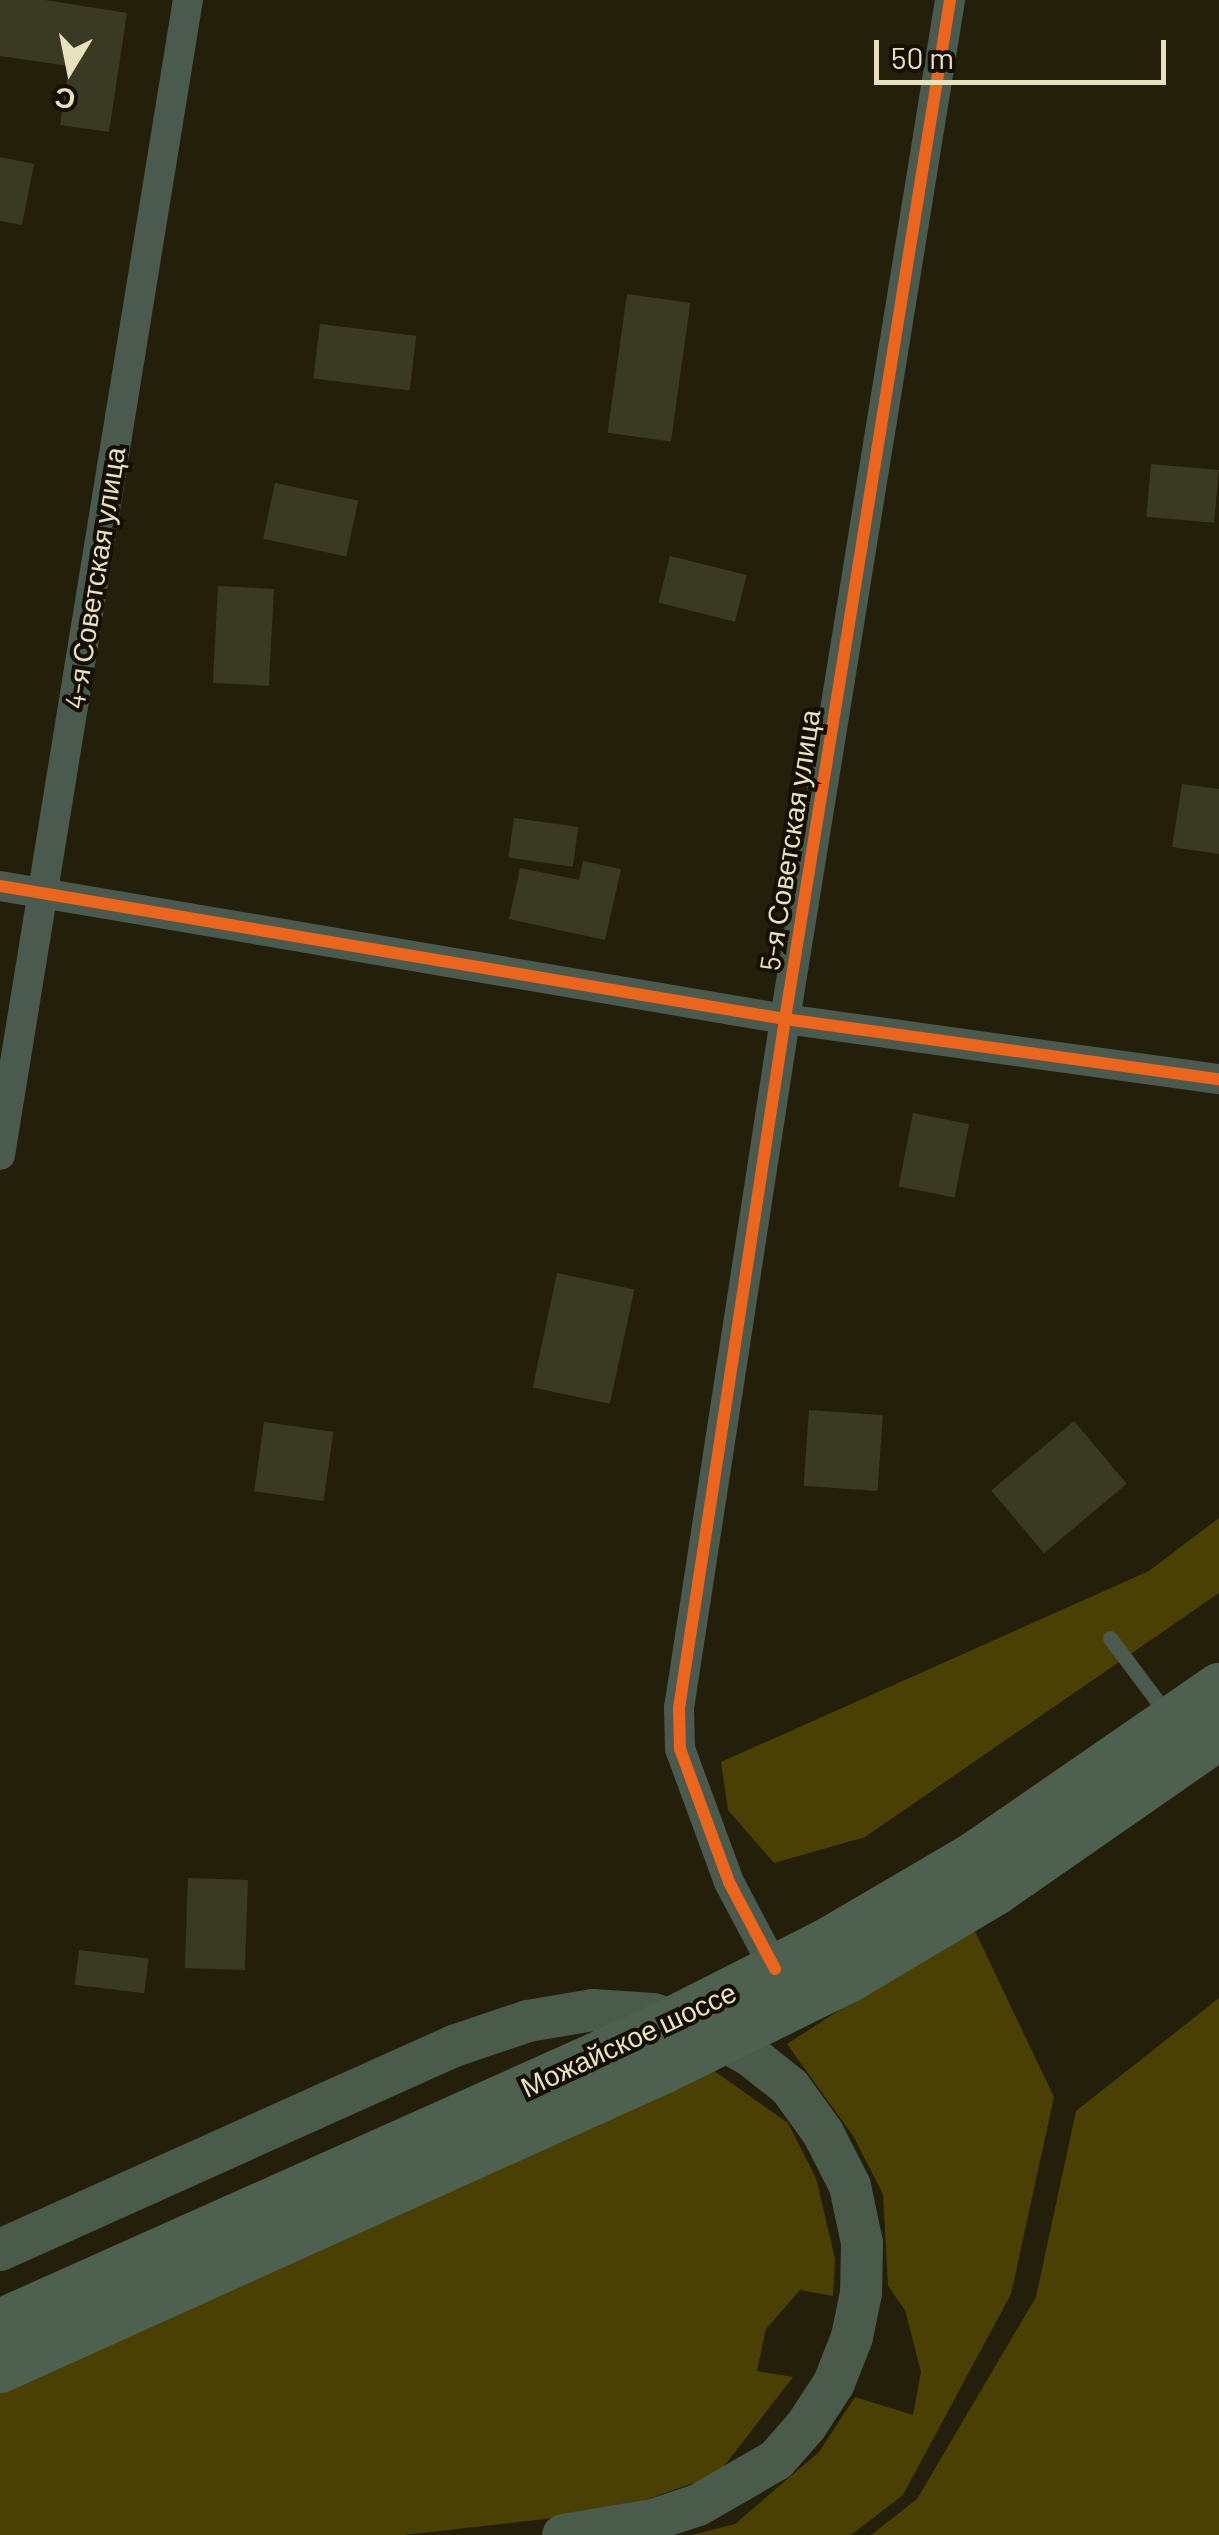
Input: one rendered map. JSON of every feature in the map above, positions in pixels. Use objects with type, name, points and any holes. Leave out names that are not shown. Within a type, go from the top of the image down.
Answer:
[{"type":"main road","name":"Можайское шоссе","points":[[0,2322],[644,2035],[775,1969],[974,1856],[1219,1687]]},
{"type":"main road","name":"Можайское шоссе","points":[[0,2369],[664,2070],[848,1979],[996,1891],[1219,1736]]},
{"type":"main road","points":[[0,2250],[454,2046],[528,2021],[593,2010],[654,2014],[708,2032],[752,2056],[790,2088],[824,2133],[850,2186],[862,2243],[861,2292],[852,2338],[834,2383],[806,2426],[776,2460],[698,2506],[653,2520],[563,2535]]},
{"type":"street","name":"4-я Советская улица","points":[[0,1155],[188,0]]},
{"type":"street","name":"5-я Советская улица","points":[[775,1969],[729,1882],[680,1750],[679,1708],[785,1019],[950,0]]},
{"type":"street","points":[[0,886],[785,1019],[1219,1079]]},
{"type":"lane","points":[[1110,1638],[1171,1720]]},
{"type":"shaded area","points":[[1219,1518],[1219,1593],[865,1837],[774,1863],[728,1810],[721,1762],[1149,1571]]},
{"type":"shaded area","points":[[972,1925],[1054,2097],[1011,2294],[903,2495],[851,2535],[692,2535],[735,2524],[819,2452],[855,2397],[913,2415],[921,2372],[905,2310],[888,2286],[883,2194],[853,2136],[787,2044]]},
{"type":"shaded area","points":[[1219,1998],[1219,2535],[871,2535],[917,2499],[1036,2297],[1076,2111]]},
{"type":"shaded area","points":[[707,2066],[788,2123],[816,2178],[835,2259],[833,2296],[800,2290],[766,2329],[757,2371],[793,2377],[718,2474],[615,2511],[404,2535],[0,2535],[0,2390]]},
{"type":"building","points":[[0,0],[45,0],[127,13],[109,132],[60,125],[69,66],[0,56]]},
{"type":"building","points":[[0,157],[34,164],[22,225],[0,221]]},
{"type":"building","points":[[627,294],[690,303],[671,442],[608,433]]},
{"type":"building","points":[[320,324],[416,336],[410,390],[313,379]]},
{"type":"building","points":[[1151,464],[1219,470],[1214,523],[1146,517]]},
{"type":"building","points":[[275,483],[358,501],[346,556],[263,539]]},
{"type":"building","points":[[670,556],[747,575],[735,622],[658,603]]},
{"type":"building","points":[[218,586],[274,589],[269,686],[213,683]]},
{"type":"building","points":[[1182,784],[1219,789],[1219,854],[1172,847]]},
{"type":"building","points":[[514,818],[578,827],[573,867],[508,858]]},
{"type":"building","points":[[583,861],[621,869],[605,940],[509,919],[520,868],[579,880]]},
{"type":"building","points":[[913,1113],[969,1124],[955,1197],[899,1187]]},
{"type":"building","points":[[557,1273],[634,1289],[610,1404],[533,1387]]},
{"type":"building","points":[[809,1410],[883,1415],[878,1491],[804,1486]]},
{"type":"building","points":[[1074,1421],[1127,1484],[1044,1553],[991,1490]]},
{"type":"building","points":[[264,1422],[333,1432],[324,1501],[254,1491]]},
{"type":"building","points":[[188,1878],[248,1880],[245,1970],[185,1968]]},
{"type":"building","points":[[79,1950],[148,1959],[144,1993],[75,1985]]},
{"type":"cycle path","points":[[775,1969],[729,1882],[680,1749],[679,1708],[785,1019],[950,0]]},
{"type":"cycle path","points":[[0,886],[785,1019],[1219,1079]]}]
